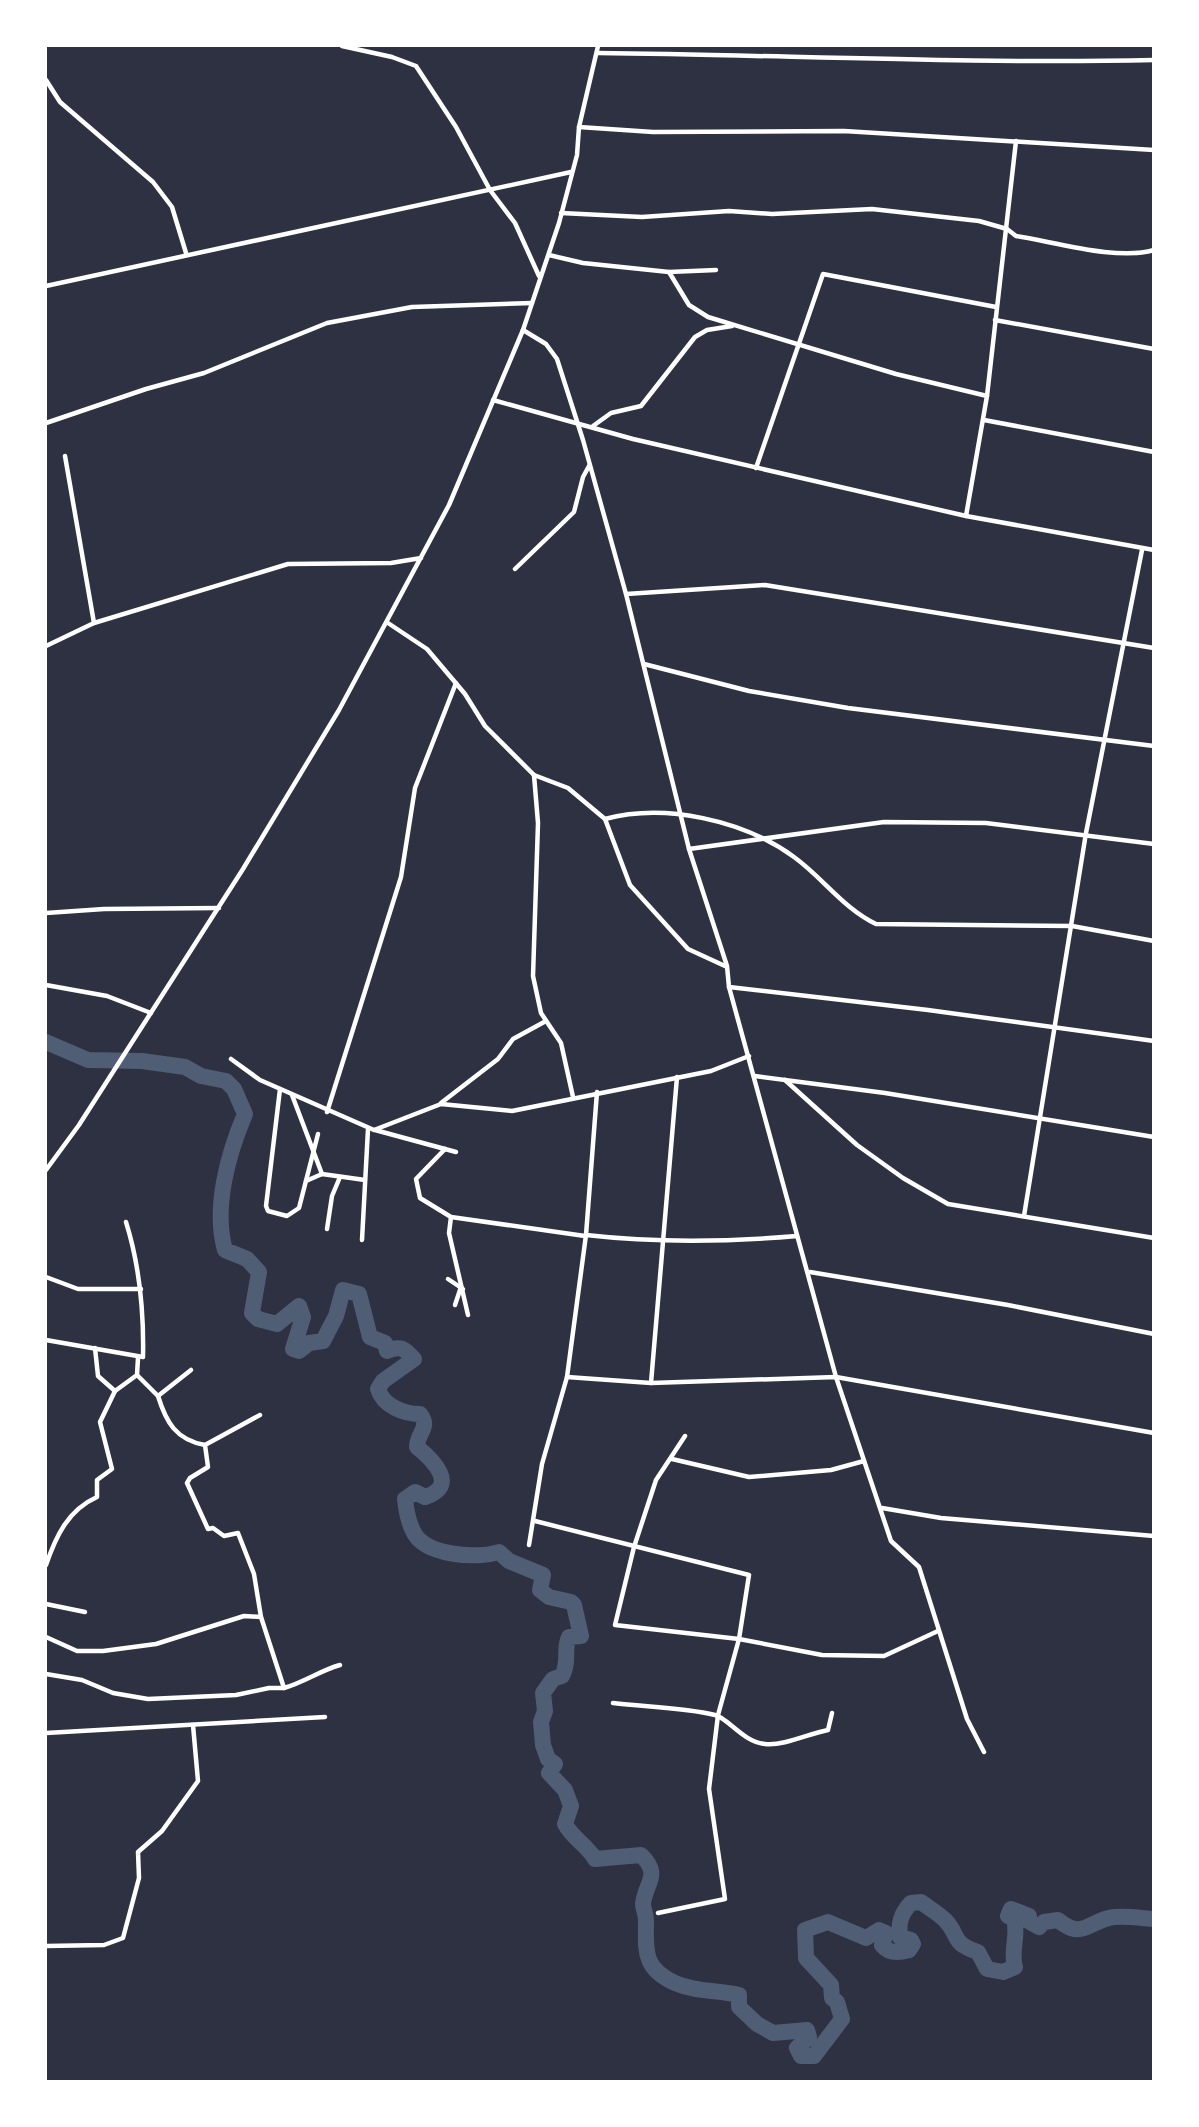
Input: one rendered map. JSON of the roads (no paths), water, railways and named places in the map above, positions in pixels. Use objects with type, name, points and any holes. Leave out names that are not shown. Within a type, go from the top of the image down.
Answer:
[{"type":"street","points":[[342,46],[392,57],[416,66],[456,127],[490,190],[515,223],[540,277]]},
{"type":"street","points":[[46,1170],[112,1074],[219,908],[388,623],[449,505],[523,330],[549,255],[577,155],[579,127],[598,46]]},
{"type":"street","points":[[597,53],[841,55],[1018,63],[1153,60]]},
{"type":"street","points":[[46,80],[60,102],[153,182],[172,207],[186,253]]},
{"type":"street","points":[[579,127],[653,132],[844,131],[1153,150]]},
{"type":"street","points":[[966,516],[984,420],[1016,141]]},
{"type":"street","points":[[46,286],[186,253],[571,172]]},
{"type":"street","points":[[561,213],[642,217],[729,211],[772,214],[872,209],[979,221],[1007,229],[1016,236],[1087,247],[1138,254],[1153,250]]},
{"type":"street","points":[[549,255],[583,262],[669,272],[716,270]]},
{"type":"street","points":[[669,272],[689,305],[708,317],[896,374],[987,396]]},
{"type":"street","points":[[756,468],[823,274],[996,307]]},
{"type":"street","points":[[46,423],[146,389],[204,373],[327,323],[412,307],[532,303]]},
{"type":"street","points":[[995,320],[1153,349]]},
{"type":"street","points":[[593,427],[611,413],[641,406],[695,337],[707,330],[734,326]]},
{"type":"street","points":[[523,330],[546,344],[557,359],[576,421],[626,594],[689,849],[727,966],[729,987],[797,1236],[810,1272],[836,1377],[891,1541],[919,1567],[967,1719],[984,1752]]},
{"type":"street","points":[[493,400],[756,468],[966,516],[1153,551]]},
{"type":"street","points":[[984,420],[1153,452]]},
{"type":"street","points":[[65,456],[94,622]]},
{"type":"street","points":[[515,569],[574,512],[583,477],[589,466]]},
{"type":"street","points":[[1024,1216],[1057,1027],[1086,833],[1142,550]]},
{"type":"street","points":[[46,646],[94,622],[230,579],[288,564],[391,563],[422,558]]},
{"type":"street","points":[[626,594],[765,585],[958,614],[1153,649]]},
{"type":"street","points":[[388,623],[427,649],[456,683],[485,726],[534,775],[568,788],[605,819],[630,885],[688,949],[727,966]]},
{"type":"street","points":[[644,664],[749,691],[848,708],[1153,746]]},
{"type":"street","points":[[327,1112],[401,877],[415,788],[456,683]]},
{"type":"street","points":[[534,775],[538,822],[533,976],[541,1013],[561,1042],[573,1097]]},
{"type":"street","points":[[605,819],[633,812],[725,824],[794,857],[857,915],[876,924],[1072,926],[1153,941]]},
{"type":"street","points":[[689,849],[884,822],[986,823],[1086,833],[1153,844]]},
{"type":"street","points":[[46,914],[103,909],[219,908]]},
{"type":"street","points":[[46,985],[107,996],[151,1013]]},
{"type":"street","points":[[729,987],[1153,1041]]},
{"type":"street","points":[[371,1130],[441,1104],[498,1059],[513,1039],[546,1021]]},
{"type":"street","points":[[441,1104],[512,1111],[710,1071],[749,1056]]},
{"type":"street","points":[[232,1059],[280,1089],[327,1112],[371,1130],[456,1152]]},
{"type":"street","points":[[755,1076],[1153,1137]]},
{"type":"street","points":[[651,1383],[677,1077]]},
{"type":"street","points":[[785,1080],[857,1145],[903,1178],[948,1204],[1153,1238]]},
{"type":"street","points":[[280,1089],[266,1206],[268,1211],[286,1216],[299,1208],[318,1135]]},
{"type":"street","points":[[529,1545],[542,1464],[567,1377],[586,1235],[597,1092]]},
{"type":"street","points":[[292,1095],[321,1174]]},
{"type":"street","points":[[362,1240],[371,1130]]},
{"type":"street","points":[[444,1149],[416,1179],[416,1187],[420,1198],[450,1217],[586,1235],[664,1241],[739,1241],[797,1236]]},
{"type":"street","points":[[306,1181],[321,1174],[365,1180]]},
{"type":"street","points":[[327,1229],[332,1196],[340,1177]]},
{"type":"street","points":[[450,1217],[449,1233],[468,1315]]},
{"type":"street","points":[[46,1340],[144,1357],[141,1289],[136,1257],[125,1222]]},
{"type":"street","points":[[810,1272],[1009,1305],[1153,1334]]},
{"type":"street","points":[[46,1277],[78,1289],[141,1289]]},
{"type":"street","points":[[447,1279],[463,1288]]},
{"type":"street","points":[[455,1306],[463,1288]]},
{"type":"street","points":[[95,1348],[98,1376],[115,1391]]},
{"type":"street","points":[[46,1565],[48,1550],[68,1519],[81,1504],[97,1497],[97,1480],[112,1469],[100,1422],[115,1391],[136,1375],[138,1358]]},
{"type":"street","points":[[158,1396],[191,1370]]},
{"type":"street","points":[[136,1375],[158,1396],[164,1417],[177,1434],[192,1443],[205,1445],[260,1415]]},
{"type":"street","points":[[567,1377],[651,1383],[836,1377],[1153,1433]]},
{"type":"street","points":[[685,1436],[656,1480],[634,1547],[615,1625],[739,1639],[822,1655],[884,1656],[938,1631]]},
{"type":"street","points":[[205,1445],[208,1467],[190,1478],[187,1483],[208,1529],[213,1528],[223,1536],[238,1533],[254,1574],[261,1617],[284,1688]]},
{"type":"street","points":[[672,1459],[749,1477],[831,1469],[864,1461]]},
{"type":"street","points":[[882,1508],[941,1518],[1153,1536]]},
{"type":"street","points":[[534,1521],[749,1575],[739,1639],[718,1716],[709,1789],[725,1899],[658,1913]]},
{"type":"street","points":[[46,1604],[85,1612]]},
{"type":"street","points":[[46,1637],[77,1651],[103,1651],[156,1644],[190,1630],[244,1616],[261,1617]]},
{"type":"street","points":[[46,1674],[82,1680],[113,1693],[148,1699],[236,1695],[269,1688],[284,1688],[310,1680],[317,1671],[340,1665]]},
{"type":"street","points":[[613,1703],[718,1716],[732,1730],[764,1744],[788,1742],[799,1736],[828,1730],[832,1713]]},
{"type":"street","points":[[46,1733],[325,1717]]},
{"type":"street","points":[[46,1945],[104,1945],[123,1938],[139,1878],[138,1852],[162,1831],[198,1782],[194,1725]]},
{"type":"waterway","points":[[46,1042],[88,1060],[142,1061],[185,1067],[201,1076],[226,1081],[234,1089],[245,1114],[224,1181],[222,1234],[225,1250],[247,1259],[259,1272],[252,1313],[258,1319],[277,1324],[299,1306],[303,1317],[293,1349],[299,1351],[309,1343],[323,1341],[336,1316],[343,1290],[359,1294],[370,1337],[385,1343],[387,1351],[402,1349],[414,1359],[383,1381],[378,1389],[384,1400],[395,1408],[420,1414],[424,1427],[417,1447],[430,1458],[442,1480],[441,1486],[435,1492],[425,1497],[415,1492],[405,1499],[413,1531],[428,1546],[452,1554],[478,1555],[499,1552],[509,1561],[543,1575],[540,1590],[549,1597],[574,1605],[581,1636],[569,1637],[562,1676],[553,1679],[543,1693],[543,1745],[548,1759],[555,1764],[549,1773],[565,1790],[571,1806],[565,1824],[595,1859],[641,1855],[647,1862],[651,1879],[643,1904],[646,1949],[651,1964],[664,1977],[690,1988],[739,1995],[739,2007],[757,2024],[773,2033],[807,2030],[809,2037],[797,2048],[801,2056],[814,2056],[842,2019],[837,2002],[832,1998],[831,1985],[806,1958],[805,1930],[828,1922],[866,1938],[879,1930],[886,1933],[882,1945],[885,1948],[894,1952],[905,1951],[913,1944],[911,1940],[900,1937],[901,1918],[911,1903],[921,1902],[950,1925],[959,1942],[978,1952],[987,1969],[1003,1972],[1015,1967],[1013,1954],[1016,1932],[1014,1919],[1008,1916],[1011,1909],[1029,1916],[1028,1921],[1039,1927],[1044,1922],[1058,1920],[1074,1929],[1080,1929],[1114,1917],[1154,1919]]}]
